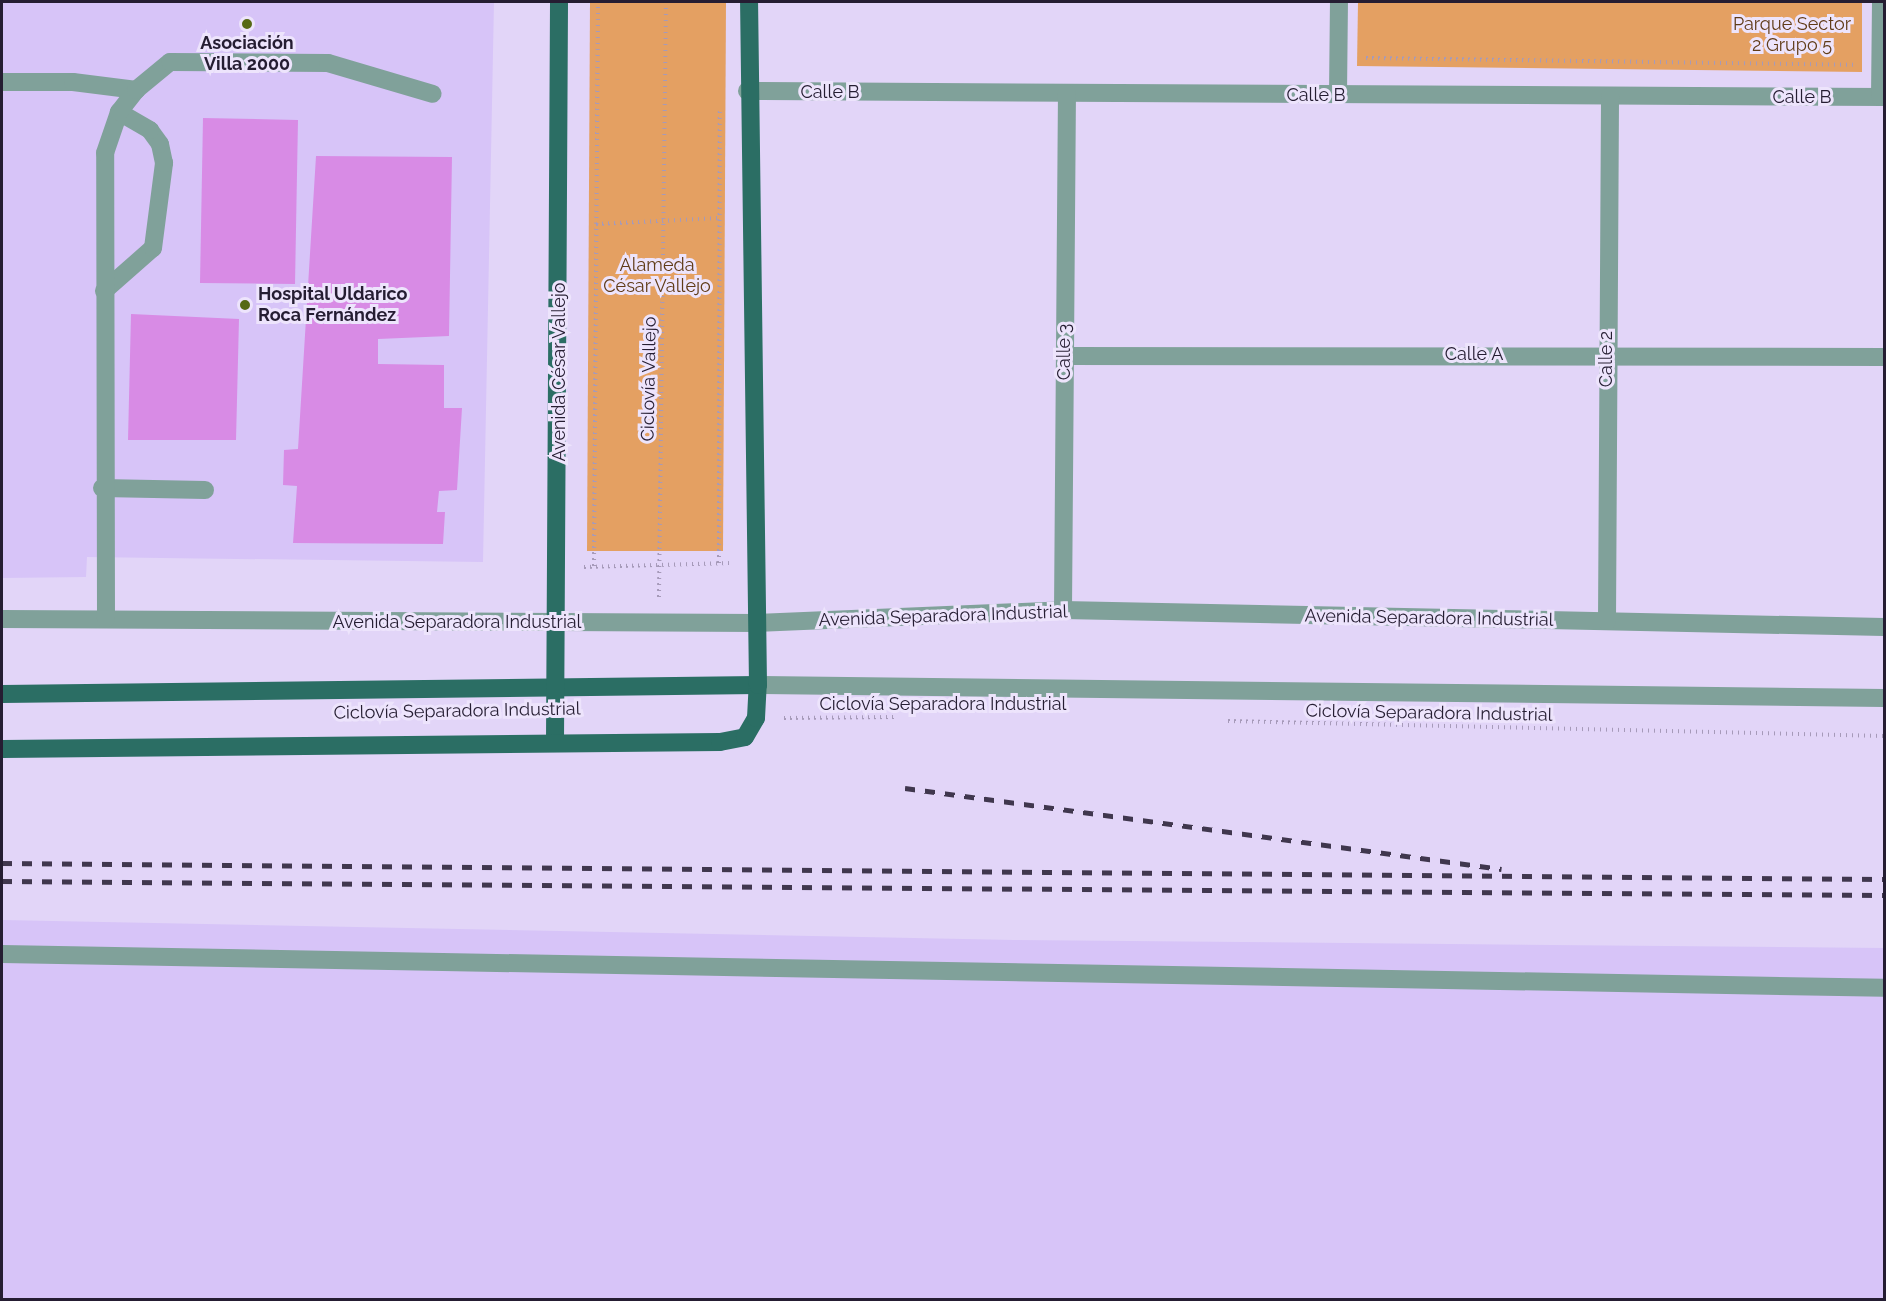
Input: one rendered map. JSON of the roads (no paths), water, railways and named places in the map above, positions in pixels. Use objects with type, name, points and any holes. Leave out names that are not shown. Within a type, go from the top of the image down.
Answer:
[{"type":"main road","name":"Avenida César Vallejo","points":[[555,743],[559,685],[556,622],[559,567],[560,2]]},
{"type":"main road","points":[[2,749],[555,743],[745,738],[756,718],[758,686],[747,91],[749,2]]},
{"type":"main road","points":[[2,694],[559,685],[758,686]]},
{"type":"street","points":[[1338,95],[1339,2]]},
{"type":"street","points":[[1881,2],[1882,98]]},
{"type":"street","points":[[106,619],[102,488],[105,153],[119,112],[136,90],[170,62],[328,63],[433,94]]},
{"type":"street","points":[[2,82],[72,82],[136,90]]},
{"type":"street","name":"Calle B","points":[[747,91],[1882,98]]},
{"type":"street","name":"Calle 3","points":[[1063,610],[1067,93]]},
{"type":"street","name":"Calle 2","points":[[1607,621],[1606,354],[1610,96]]},
{"type":"street","points":[[104,291],[153,248],[164,163],[160,144],[150,130],[119,112]]},
{"type":"street","name":"Calle A","points":[[1064,356],[1606,354],[1884,357]]},
{"type":"street","points":[[102,488],[205,490]]},
{"type":"street","name":"Avenida Separadora Industrial","points":[[2,619],[758,623],[1063,610],[1884,627]]},
{"type":"street","points":[[758,686],[1884,698]]},
{"type":"street","points":[[2,954],[1884,988]]},
{"type":"railway","points":[[905,788],[1502,869]]},
{"type":"railway","points":[[2,863],[1884,879]]},
{"type":"railway","points":[[2,881],[1884,895]]},
{"type":"place","name":"Asociación Villa 2000","points":[[247,24]]},
{"type":"place","name":"Hospital Uldarico Roca Fernández","points":[[245,305]]},
{"type":"park label","name":"Parque Sector 2 Grupo 5","points":[[1792,36]]},
{"type":"park label","name":"Alameda César Vallejo","points":[[657,276]]}]
